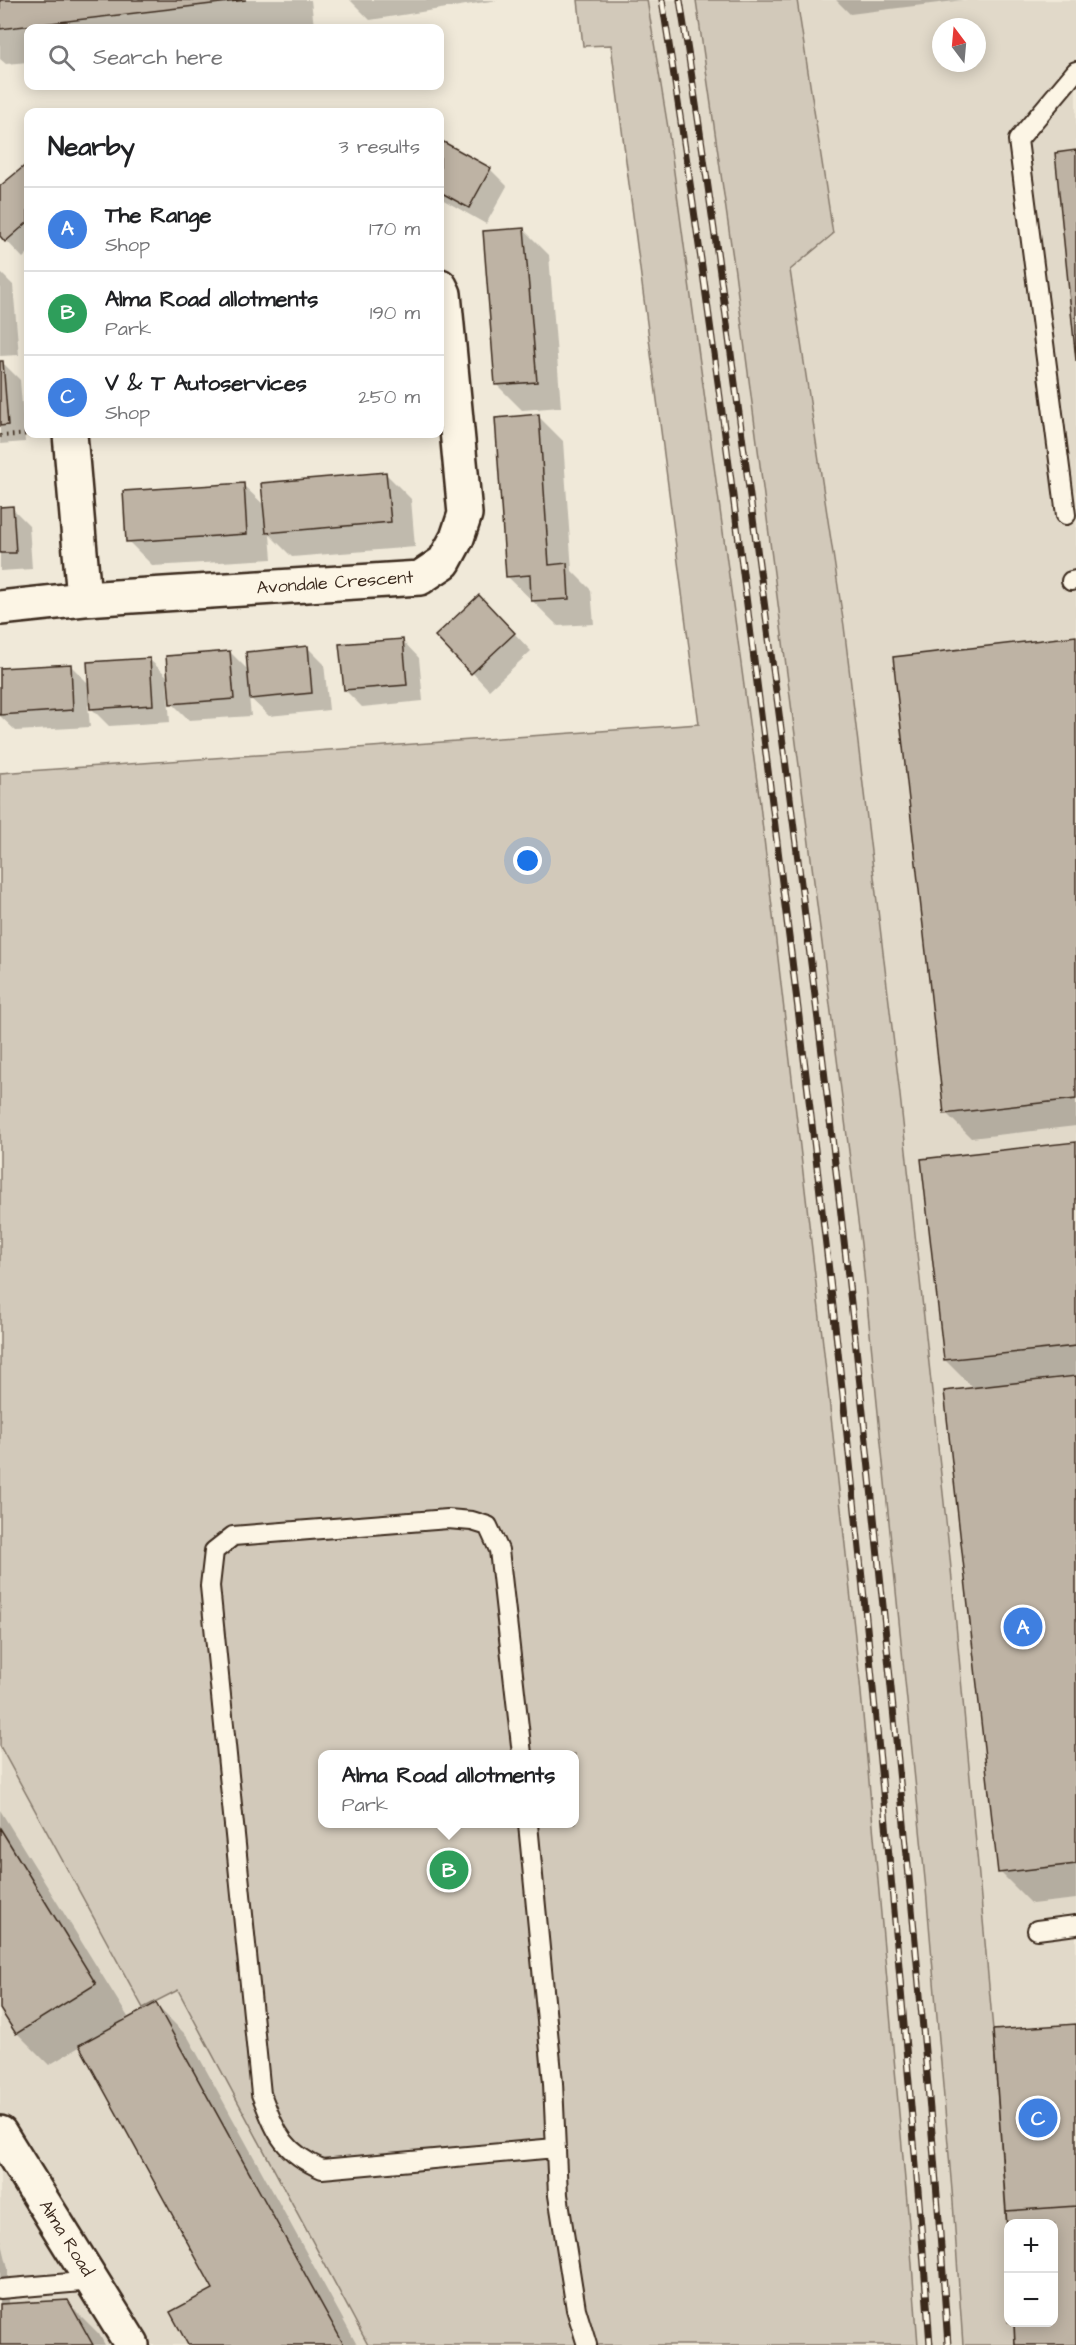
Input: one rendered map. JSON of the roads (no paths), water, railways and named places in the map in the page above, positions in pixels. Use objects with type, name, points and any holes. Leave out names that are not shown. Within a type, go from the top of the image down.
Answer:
[{"type":"street","name":"Avondale Crescent","points":[[0,608],[84,599],[420,578],[444,562],[457,538],[465,514],[444,294]]},
{"type":"street","points":[[70,438],[84,599]]},
{"type":"street","name":"Alma Road","points":[[0,2133],[132,2345]]},
{"type":"lane","points":[[1066,515],[1018,140],[1076,71]]},
{"type":"lane","points":[[521,1750],[499,1550],[488,1526],[472,1521],[448,1519],[233,1536],[214,1551],[210,1586],[261,2094],[285,2146],[302,2160],[322,2169],[555,2148]]},
{"type":"lane","points":[[528,1828],[553,2084],[558,2195],[576,2308],[586,2345]]},
{"type":"lane","points":[[1037,1930],[1076,1925]]},
{"type":"lane","points":[[0,2289],[93,2281]]},
{"type":"railway","points":[[662,0],[726,440],[799,1016],[830,1284],[886,1820],[930,2345]]},
{"type":"railway","points":[[680,0],[716,242],[770,646],[837,1182],[881,1584],[930,2110],[948,2345]]},
{"type":"place","name":"The Range","points":[[1023,1627]]},
{"type":"place","name":"Alma Road allotments","points":[[449,1870]]},
{"type":"place","name":"V & T Autoservices","points":[[1038,2118]]}]
